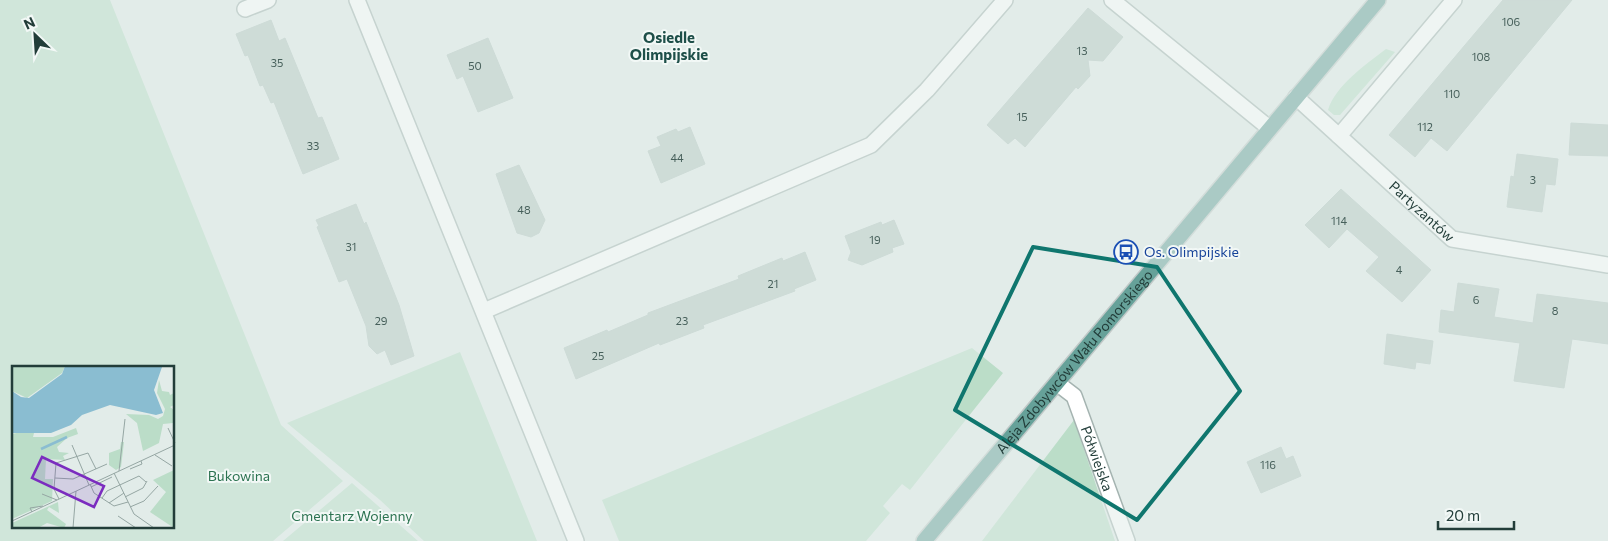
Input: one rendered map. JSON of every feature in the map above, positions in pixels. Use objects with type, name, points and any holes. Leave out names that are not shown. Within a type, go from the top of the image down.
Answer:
[{"type":"main road","name":"Aleja Zdobywców Wału Pomorskiego","points":[[924,541],[1378,0]]},
{"type":"street","points":[[245,8],[268,0]]},
{"type":"street","points":[[357,0],[576,541]]},
{"type":"street","points":[[484,312],[871,144],[927,90],[1005,0]]},
{"type":"street","points":[[1112,0],[1269,128]]},
{"type":"street","points":[[1339,136],[1454,0]]},
{"type":"street","name":"Partyzantów","points":[[1296,97],[1452,239],[1608,264]]},
{"type":"street","name":"Półwiejska","points":[[1057,383],[1074,396],[1127,541]]},
{"type":"highlighted area","points":[[1033,247],[1157,267],[1240,391],[1137,520],[955,410]]},
{"type":"green space","name":"Bukowina","points":[[0,0],[110,0],[281,425],[343,481],[273,541],[0,541]]},
{"type":"green space","points":[[1386,49],[1395,52],[1340,115],[1334,115],[1328,110],[1337,92],[1344,84]]},
{"type":"green space","points":[[972,348],[1003,373],[910,490],[902,484],[883,506],[890,513],[866,541],[619,541],[602,500]]},
{"type":"green space","points":[[460,352],[537,541],[424,541],[380,500],[287,423]]},
{"type":"green space","points":[[1074,420],[1115,541],[982,541]]},
{"type":"green space","name":"Cmentarz Wojenny","points":[[352,483],[418,541],[283,541]]},
{"type":"building","points":[[1503,0],[1572,0],[1447,151],[1431,138],[1415,157],[1389,135]]},
{"type":"building","points":[[1088,8],[1123,37],[1103,61],[1088,60],[1090,76],[1078,89],[1076,87],[1025,147],[1015,138],[1008,144],[987,125]]},
{"type":"building","points":[[271,20],[279,41],[285,38],[318,118],[322,117],[339,159],[303,174],[274,102],[271,103],[263,85],[260,86],[248,55],[245,56],[236,34]]},
{"type":"building","points":[[488,38],[513,98],[478,112],[463,76],[457,79],[447,55]]},
{"type":"building","points":[[1571,123],[1608,125],[1608,156],[1569,155]]},
{"type":"building","points":[[690,127],[705,164],[661,183],[648,151],[661,146],[657,137],[676,129],[678,132]]},
{"type":"building","points":[[1517,154],[1558,159],[1555,185],[1546,184],[1542,212],[1507,207],[1511,176],[1514,177]]},
{"type":"building","points":[[519,165],[545,220],[539,233],[531,237],[517,233],[496,174]]},
{"type":"building","points":[[1341,189],[1431,270],[1402,302],[1366,271],[1379,257],[1347,229],[1329,248],[1305,225]]},
{"type":"building","points":[[356,204],[364,224],[366,222],[399,305],[414,356],[391,365],[385,350],[377,354],[369,346],[366,326],[347,279],[339,282],[317,227],[319,226],[316,220]]},
{"type":"building","points":[[894,220],[904,244],[892,248],[893,252],[862,265],[848,260],[851,252],[845,236],[881,222],[882,225]]},
{"type":"building","points":[[805,252],[816,280],[794,289],[795,291],[703,325],[704,328],[660,345],[659,343],[576,379],[564,348],[607,330],[608,332],[648,315],[648,313],[739,279],[738,276],[782,258],[783,261]]},
{"type":"building","points":[[1458,283],[1499,289],[1494,317],[1533,323],[1537,294],[1608,303],[1608,344],[1572,339],[1564,388],[1514,381],[1520,343],[1439,332],[1441,310],[1454,312]]},
{"type":"building","points":[[1387,334],[1433,341],[1430,364],[1416,362],[1415,369],[1384,364]]},
{"type":"building","points":[[1281,447],[1286,459],[1293,456],[1301,476],[1261,493],[1247,462]]},
{"type":"place","name":"Os. Olimpijskie","points":[[1126,252]]},
{"type":"district","name":"Osiedle Olimpijskie","points":[[669,46]]}]
